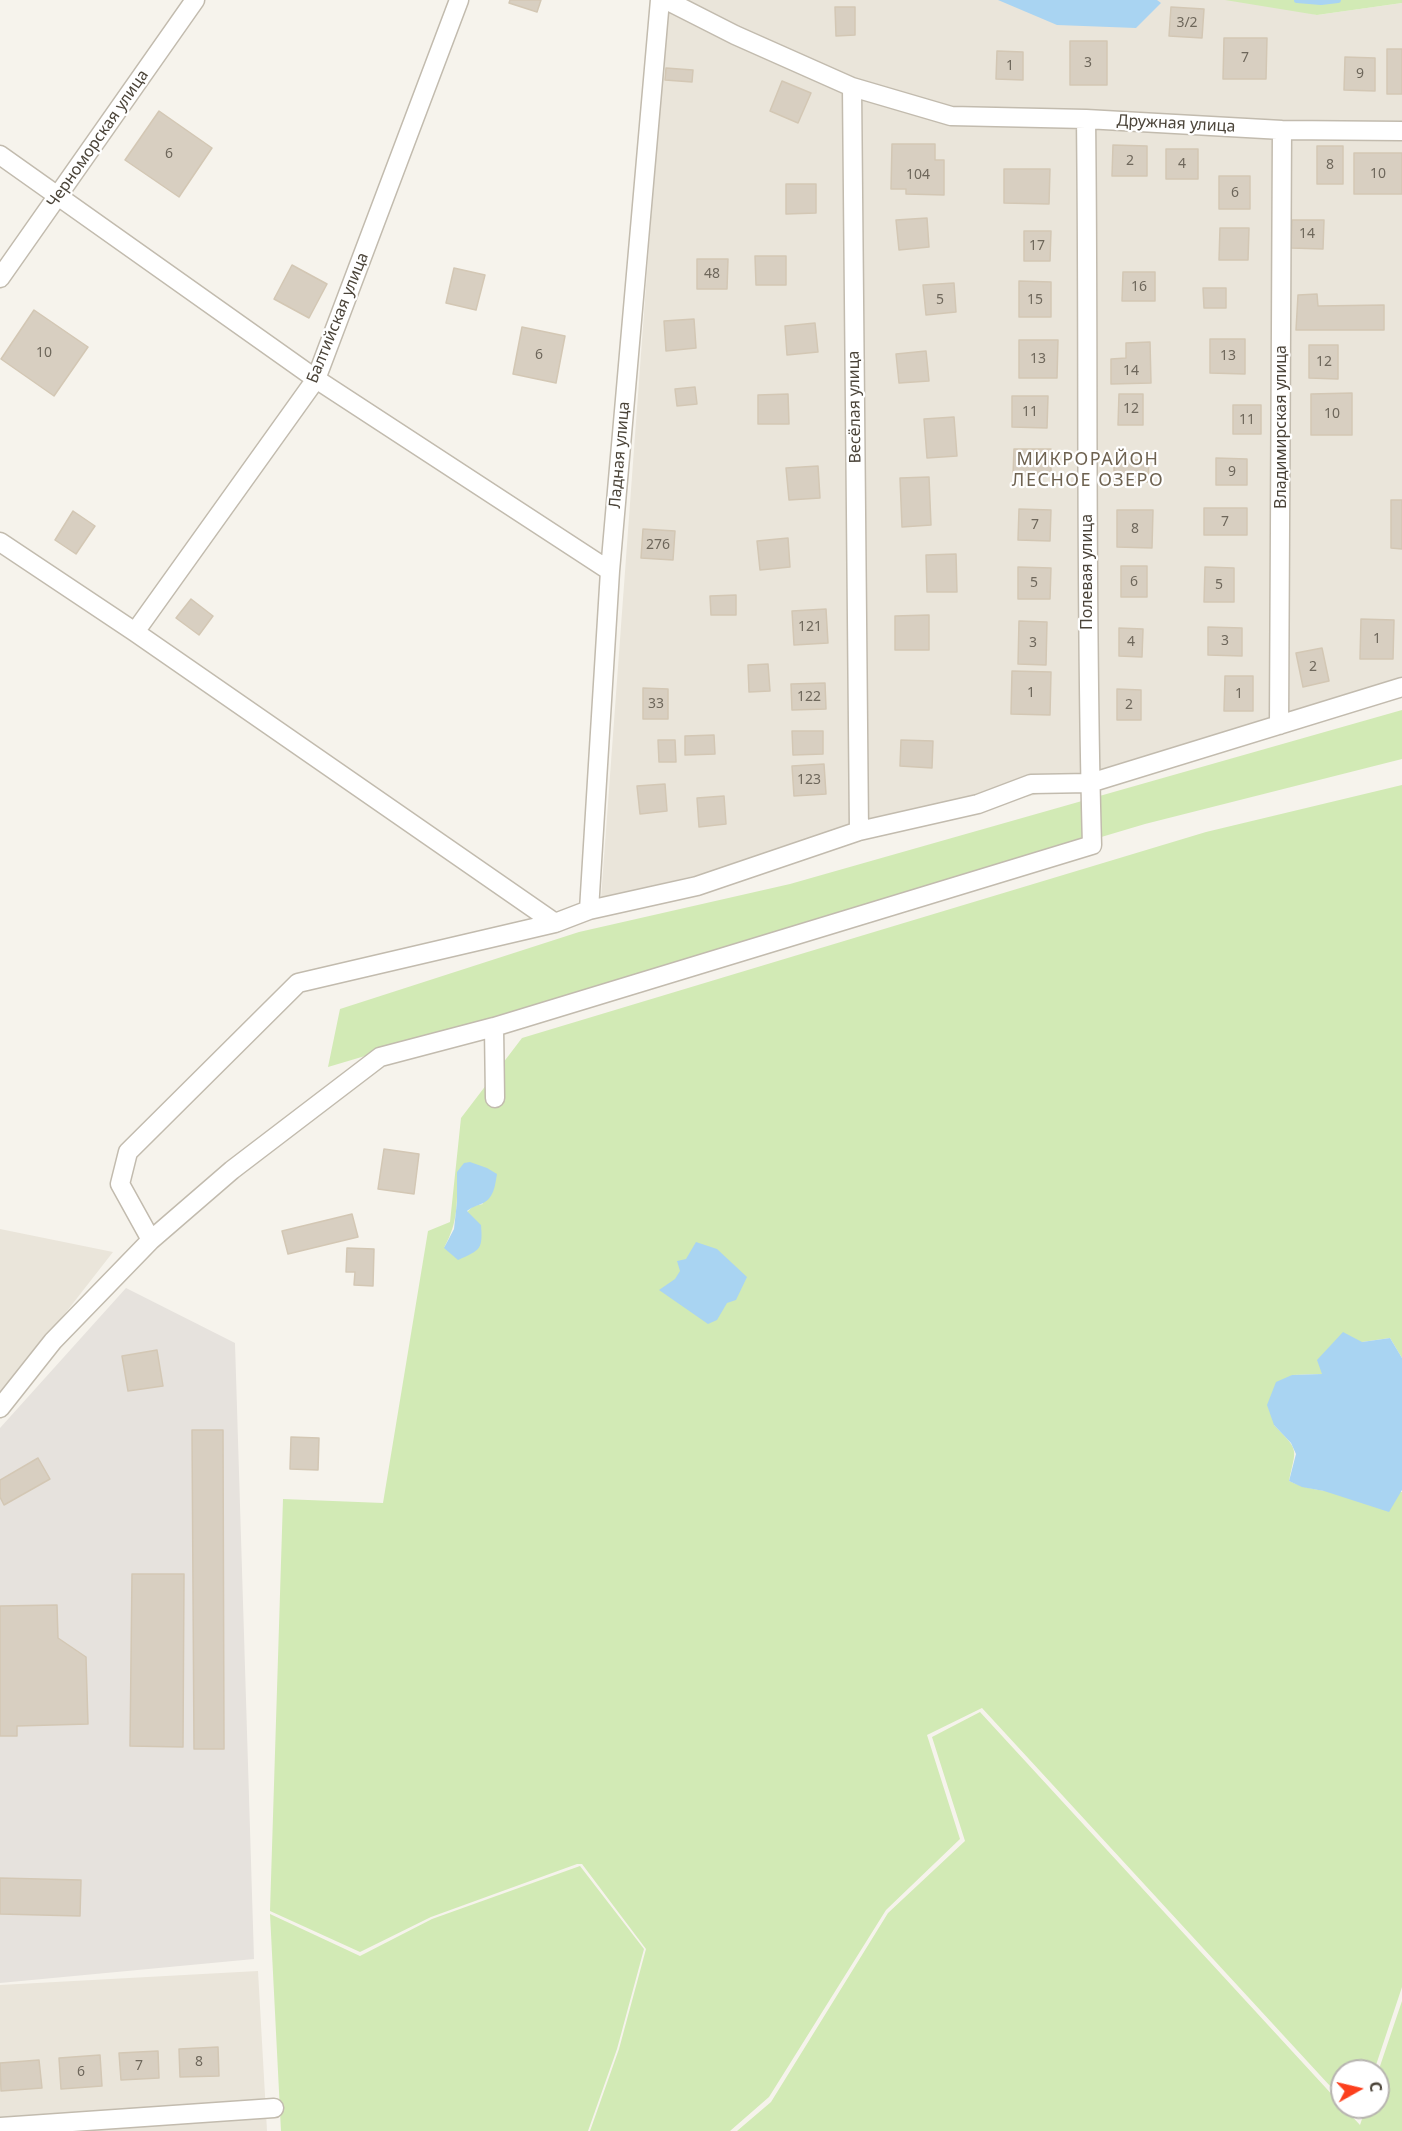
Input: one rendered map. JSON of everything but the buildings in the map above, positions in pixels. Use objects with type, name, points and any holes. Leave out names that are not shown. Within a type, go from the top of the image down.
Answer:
[{"type":"street","name":"Черноморская улица","points":[[0,278],[195,0]]},
{"type":"street","name":"Балтийская улица","points":[[135,633],[316,379],[459,0]]},
{"type":"street","name":"Ладная улица","points":[[590,910],[610,571],[660,0]]},
{"type":"street","points":[[666,0],[735,35],[852,87]]},
{"type":"street","name":"Дружная улица","points":[[852,87],[951,116],[1086,119],[1282,130],[1402,131]]},
{"type":"street","name":"Весёлая улица","points":[[852,87],[859,831]]},
{"type":"street","name":"Полевая улица","points":[[494,1027],[1092,845],[1086,490],[1088,269],[1086,119]]},
{"type":"street","name":"Владимирская улица","points":[[1279,725],[1282,130]]},
{"type":"street","points":[[0,155],[316,379],[610,571]]},
{"type":"street","points":[[0,542],[555,923]]},
{"type":"street","points":[[151,1240],[120,1184],[128,1152],[298,983],[555,923],[590,910],[697,886],[859,831],[978,804],[1031,784],[1090,783],[1402,687]]},
{"type":"street","points":[[0,1408],[53,1341],[151,1240],[232,1170],[380,1057],[494,1027],[495,1098]]},
{"type":"street","points":[[0,2127],[274,2108]]},
{"type":"shaded area","name":"МИКРОРАЙОН ЛЕСНОЕ ОЗЕРО","points":[[667,0],[1254,0],[1317,15],[1402,3],[1402,688],[1106,778],[601,898]]},
{"type":"shaded area","points":[[0,1229],[113,1252],[0,1397]]},
{"type":"shaded area","points":[[126,1288],[235,1343],[254,1959],[0,1983],[0,1428]]},
{"type":"shaded area","points":[[258,1971],[267,2131],[0,2131],[0,1985]]},
{"type":"green space","points":[[1225,0],[1402,0],[1402,3],[1317,15]]},
{"type":"green space","points":[[1402,710],[1402,759],[1145,824],[328,1067],[340,1009],[579,932],[790,884]]},
{"type":"green space","points":[[1402,785],[1402,1358],[1390,1338],[1362,1342],[1322,1374],[1292,1375],[1274,1425],[1294,1450],[1289,1481],[1330,1492],[1402,1492],[1402,1987],[1378,2059],[1330,2059],[1330,2086],[982,1708],[927,1735],[960,1839],[886,1910],[769,2097],[730,2131],[590,2131],[619,2049],[646,1949],[582,1864],[431,1917],[360,1952],[270,1911],[283,1499],[383,1503],[428,1231],[450,1222],[461,1118],[522,1038],[1206,832]],"holes":[[[457,1172],[483,1204],[473,1206],[467,1212],[444,1248],[455,1220]]]},
{"type":"green space","points":[[980,1712],[1330,2092],[1330,2119],[1354,2119],[1360,2125],[1362,2119],[1390,2119],[1390,2059],[1382,2059],[1402,2001],[1402,2131],[737,2131],[771,2102],[888,1913],[965,1841],[932,1737]]},
{"type":"green space","points":[[580,1866],[644,1949],[617,2049],[588,2131],[281,2131],[270,1914],[360,1956],[432,1919]]},
{"type":"water","points":[[998,0],[1157,0],[1161,3],[1136,28],[1057,25]]},
{"type":"water","points":[[470,1162],[497,1174],[489,1199],[467,1211],[481,1225],[479,1248],[458,1260],[444,1248],[454,1229],[457,1172],[464,1163]]},
{"type":"water","points":[[696,1242],[717,1249],[747,1277],[736,1300],[727,1303],[717,1320],[708,1324],[659,1290],[675,1279],[680,1271],[677,1261],[686,1259]]},
{"type":"water","points":[[1343,1332],[1362,1342],[1390,1338],[1402,1358],[1402,1490],[1389,1512],[1324,1491],[1302,1487],[1289,1481],[1296,1454],[1291,1443],[1274,1425],[1267,1405],[1276,1382],[1292,1375],[1322,1374],[1317,1360]]},
{"type":"waterway","points":[[1297,0],[1321,2],[1338,0]]},
{"type":"district","name":"МИКРОРАЙОН ЛЕСНОЕ ОЗЕРО","points":[[1088,470]]}]
